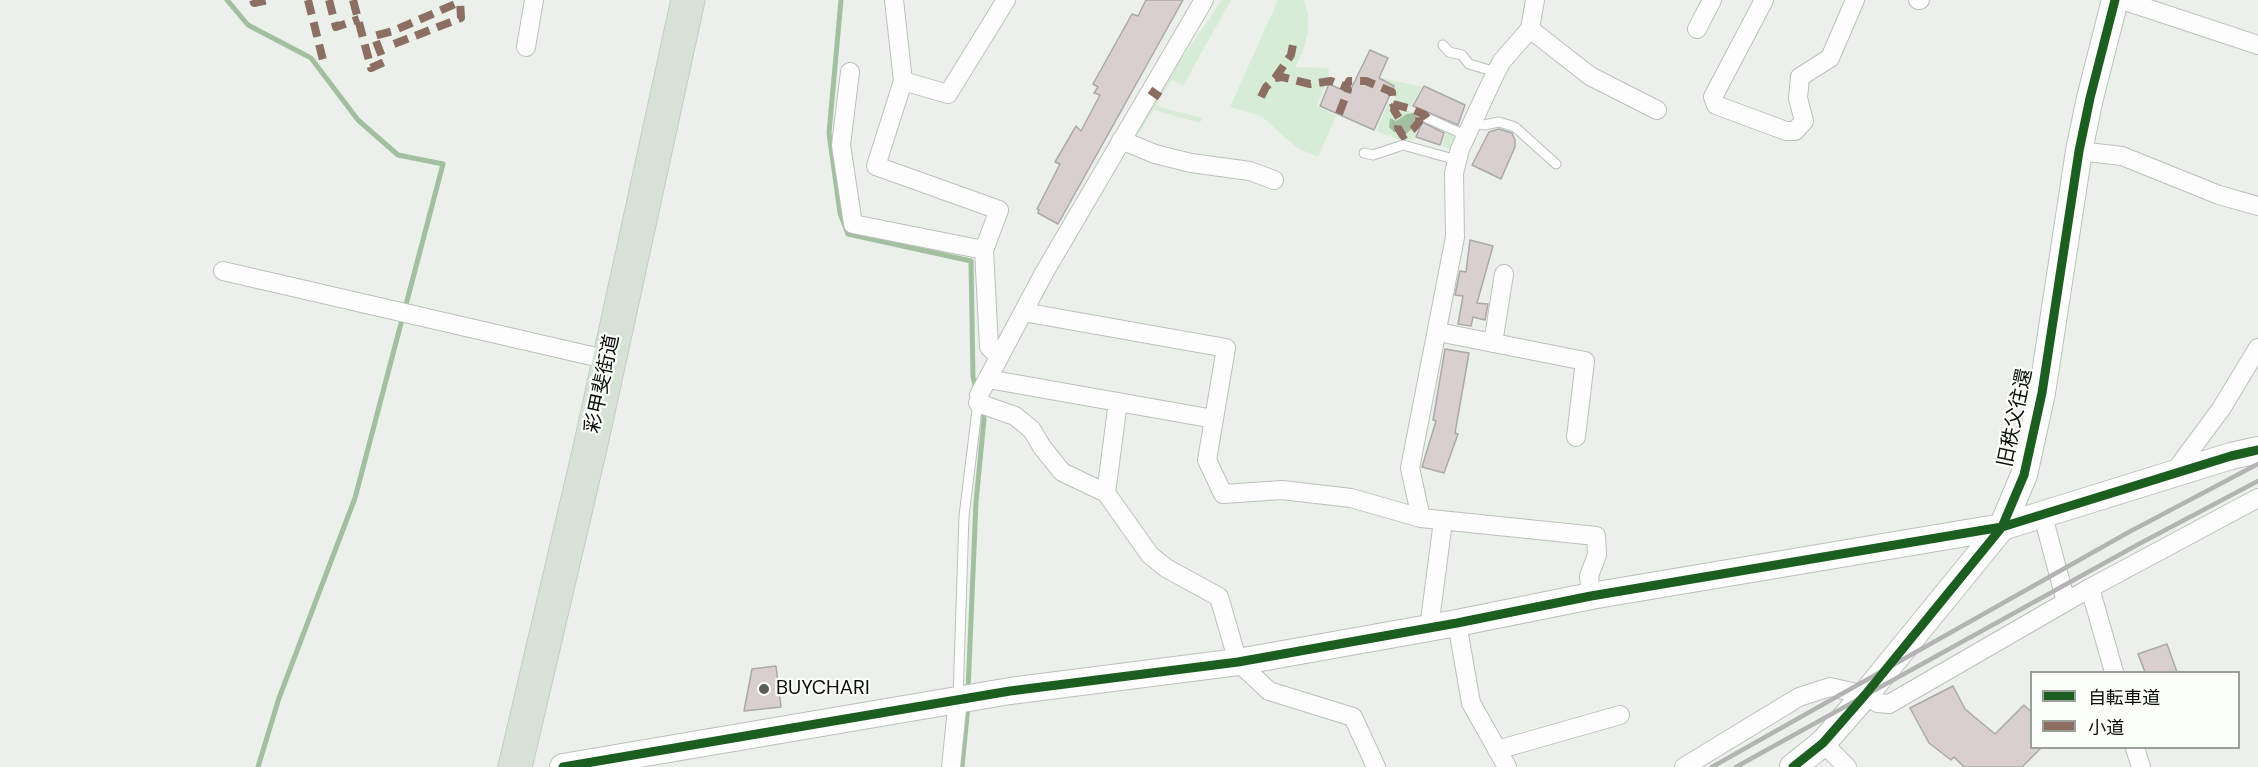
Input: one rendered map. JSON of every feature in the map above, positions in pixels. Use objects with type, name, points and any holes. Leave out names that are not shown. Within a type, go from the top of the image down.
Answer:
[{"type":"highway","name":"彩甲斐街道","points":[[514,767],[609,360],[688,0]]},
{"type":"highway","name":"彩甲斐街道","points":[[536,767],[706,0]]},
{"type":"street","points":[[526,47],[534,0]]},
{"type":"street","points":[[894,0],[903,81],[876,166],[999,210],[984,250],[989,347],[999,357]]},
{"type":"street","points":[[903,81],[948,94],[1006,0]]},
{"type":"street","points":[[1204,0],[1023,312],[979,399],[1015,416],[1032,430],[1062,472],[1106,493],[1150,555],[1166,568],[1219,597],[1238,662],[1269,691],[1353,717],[1376,767]]},
{"type":"street","points":[[1421,518],[1410,468],[1455,237],[1454,173],[1468,129],[1496,72],[1530,29],[1535,0]]},
{"type":"street","points":[[1697,29],[1712,0]]},
{"type":"street","points":[[1764,0],[1713,97],[1716,105],[1786,131],[1795,131],[1804,121],[1798,98],[1800,77],[1830,58],[1855,0]]},
{"type":"street","name":"旧秩父往還","points":[[1793,767],[1823,743],[1865,695],[2002,527],[2024,475],[2042,393],[2079,151],[2115,0]]},
{"type":"street","points":[[2122,0],[2258,45]]},
{"type":"street","points":[[1530,29],[1590,76],[1657,110]]},
{"type":"street","points":[[850,72],[841,145],[853,224],[984,250]]},
{"type":"street","points":[[1121,140],[1155,154],[1191,163],[1250,171],[1274,180]]},
{"type":"street","points":[[2079,151],[2122,156],[2219,195],[2258,206]]},
{"type":"street","points":[[223,271],[609,360]]},
{"type":"street","points":[[1493,343],[1504,274]]},
{"type":"street","points":[[1023,312],[1226,348],[1207,460],[1223,494],[1282,490],[1351,498],[1421,518],[1596,536],[1597,555],[1589,576],[1591,596]]},
{"type":"street","points":[[1438,332],[1585,361],[1576,436]]},
{"type":"street","points":[[2172,475],[2221,409],[2258,348]]},
{"type":"street","points":[[988,379],[1214,419]]},
{"type":"street","points":[[1106,493],[1118,402]]},
{"type":"street","points":[[563,767],[958,699],[1238,662],[1457,623],[1591,596],[2002,527],[2231,456],[2258,450]]},
{"type":"street","points":[[1684,767],[1799,697],[1830,687],[1865,695],[1878,703],[1889,704],[2090,588],[2258,498]]},
{"type":"street","points":[[2043,516],[2066,602]]},
{"type":"street","points":[[1430,628],[1443,521]]},
{"type":"street","points":[[2090,588],[2114,671]]},
{"type":"street","points":[[1457,623],[1471,703],[1507,767]]},
{"type":"street","points":[[951,767],[958,699]]},
{"type":"street","points":[[1497,750],[1620,715]]},
{"type":"street","points":[[1823,743],[1846,767]]},
{"type":"street","points":[[2136,749],[2141,767]]},
{"type":"lane","points":[[1443,45],[1449,51],[1462,55],[1469,64],[1496,72]]},
{"type":"lane","points":[[1427,118],[1468,129],[1500,122],[1515,127],[1556,164]]},
{"type":"lane","points":[[1364,153],[1373,155],[1403,145],[1457,160]]},
{"type":"lane","points":[[958,699],[964,516],[979,399]]},
{"type":"shaded area","points":[[1222,0],[1231,0],[1183,86],[1172,80],[1162,95],[1158,93]]},
{"type":"shaded area","points":[[1278,0],[1304,0],[1308,15],[1308,33],[1295,67],[1329,68],[1328,79],[1317,106],[1336,116],[1318,157],[1296,147],[1261,116],[1230,107]]},
{"type":"shaded area","points":[[1382,78],[1422,87],[1412,107],[1396,102],[1393,89],[1380,83]]},
{"type":"shaded area","points":[[1156,98],[1159,100],[1157,106],[1202,118],[1200,123],[1154,110],[1139,133],[1136,133]]},
{"type":"shaded area","points":[[1388,104],[1423,116],[1414,140],[1398,139],[1376,131]]},
{"type":"shaded area","points":[[1413,113],[1418,118],[1413,128],[1407,133],[1394,132],[1389,127],[1390,118],[1396,121]]},
{"type":"shaded area","points":[[1446,130],[1457,133],[1453,150],[1442,146]]},
{"type":"building","points":[[1146,0],[1183,0],[1058,224],[1038,213],[1037,209],[1060,164],[1055,162],[1076,126],[1081,131],[1100,95],[1094,93],[1098,87],[1093,84],[1132,14],[1138,16]]},
{"type":"building","points":[[1370,50],[1388,58],[1379,78],[1394,86],[1374,130],[1320,106],[1329,84],[1349,93]]},
{"type":"building","points":[[1424,86],[1465,105],[1458,125],[1413,106]]},
{"type":"building","points":[[1422,122],[1444,133],[1440,145],[1416,137]]},
{"type":"building","points":[[1499,129],[1512,133],[1515,140],[1515,147],[1501,179],[1472,165],[1489,132]]},
{"type":"building","points":[[1470,240],[1493,246],[1477,303],[1488,304],[1485,320],[1473,317],[1471,326],[1458,324],[1463,296],[1455,295],[1460,271],[1466,272]]},
{"type":"building","points":[[1445,349],[1469,353],[1455,433],[1458,434],[1444,473],[1422,467],[1436,421],[1433,420]]},
{"type":"building","points":[[2167,644],[2177,671],[2145,671],[2138,654]]},
{"type":"building","points":[[776,666],[781,707],[744,711],[752,669]]},
{"type":"building","points":[[1953,686],[1965,709],[1995,734],[2024,705],[2030,711],[2030,749],[2040,749],[2022,767],[1964,767],[1954,757],[1951,760],[1929,743],[1910,708]]},
{"type":"waterway","points":[[227,0],[248,25],[311,58],[358,120],[398,155],[443,164],[355,498],[279,698],[258,767]]},
{"type":"waterway","points":[[841,0],[829,133],[840,213],[848,234],[971,261],[973,377],[976,389]]},
{"type":"waterway","points":[[968,691],[976,502],[984,419],[982,410]]},
{"type":"waterway","points":[[962,767],[968,706]]},
{"type":"railway","points":[[1712,767],[2129,532],[2258,464]]},
{"type":"railway","points":[[1736,767],[2137,545],[2258,481]]},
{"type":"marked path","points":[[253,0],[254,3],[269,0]]},
{"type":"marked path","points":[[308,0],[323,60]]},
{"type":"marked path","points":[[329,0],[336,27],[359,19]]},
{"type":"marked path","points":[[353,0],[371,68],[384,62],[374,36],[393,31],[460,2]]},
{"type":"marked path","points":[[394,44],[461,18],[460,0]]},
{"type":"marked path","points":[[1275,78],[1291,55],[1294,39]]},
{"type":"marked path","points":[[1261,97],[1266,87],[1275,78],[1282,77],[1310,84],[1331,81],[1346,87],[1349,81],[1366,81],[1392,92],[1393,104],[1412,109],[1427,118]]},
{"type":"marked path","points":[[1339,114],[1348,90],[1346,87]]},
{"type":"marked path","points":[[1150,90],[1160,97]]},
{"type":"marked path","points":[[1395,104],[1394,110],[1399,118],[1398,128],[1403,136],[1419,122],[1420,112]]},
{"type":"cycle path","points":[[1793,767],[1823,743],[1865,695],[2002,527],[2024,475],[2042,393],[2079,151],[2115,0]]},
{"type":"cycle path","points":[[563,767],[1010,691],[1238,662],[1457,623],[1591,596],[2002,527],[2231,456],[2258,450]]},
{"type":"place","name":"BUYCHARI","points":[[764,689]]}]
